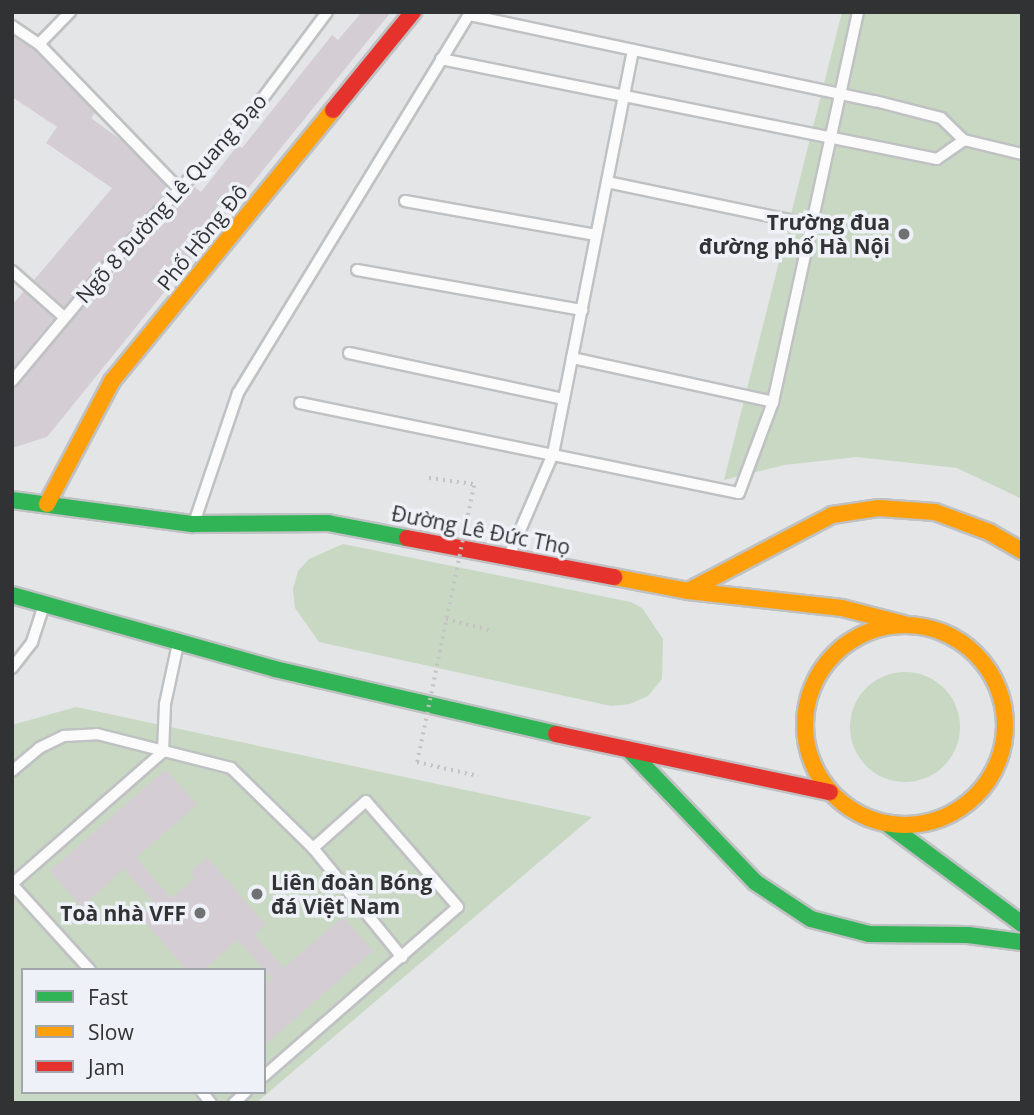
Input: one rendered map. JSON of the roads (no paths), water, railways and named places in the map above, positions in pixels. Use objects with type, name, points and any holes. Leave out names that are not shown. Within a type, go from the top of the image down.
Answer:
[{"type":"main road","name":"Phố Hồng Đô","points":[[47,504],[84,427],[112,381],[413,12]]},
{"type":"main road","name":"Đường Lê Đức Thọ","points":[[12,500],[193,523],[328,523],[688,591],[842,608],[904,624]]},
{"type":"main road","points":[[688,591],[832,515],[878,508],[935,512],[989,532],[1022,551]]},
{"type":"main road","points":[[12,596],[178,644],[629,750],[830,792]]},
{"type":"main road","points":[[1022,697],[965,644],[936,629],[904,624],[872,630],[844,646],[821,670],[808,700],[808,743],[813,764],[830,792],[855,812],[886,823],[1022,924]]},
{"type":"main road","points":[[886,823],[919,824],[941,817],[979,793],[998,764],[1006,732],[1002,698],[988,667]]},
{"type":"main road","points":[[629,750],[755,882],[811,919],[869,934],[968,935],[1022,942]]},
{"type":"lane","points":[[39,44],[70,12]]},
{"type":"lane","name":"Ngõ 8 Đường Lê Quang Đạo","points":[[12,381],[64,317],[257,106],[327,12]]},
{"type":"lane","points":[[300,402],[739,493],[773,402],[858,12]]},
{"type":"lane","points":[[193,523],[238,393],[470,14],[841,93],[942,118],[964,140],[1022,154]]},
{"type":"lane","points":[[12,26],[39,44],[181,191]]},
{"type":"lane","points":[[509,556],[553,454],[634,50]]},
{"type":"lane","points":[[441,59],[937,159],[964,140]]},
{"type":"lane","points":[[607,182],[812,225]]},
{"type":"lane","points":[[405,201],[596,235]]},
{"type":"lane","points":[[357,270],[582,310]]},
{"type":"lane","points":[[12,271],[64,317]]},
{"type":"lane","points":[[349,353],[564,399]]},
{"type":"lane","points":[[572,359],[773,402]]},
{"type":"lane","points":[[12,668],[32,642],[44,605]]},
{"type":"lane","points":[[88,968],[12,884],[163,752],[165,704],[178,644]]},
{"type":"lane","points":[[12,771],[39,748],[64,736],[97,734],[231,768],[313,848],[402,957]]},
{"type":"lane","points":[[266,1074],[458,907],[366,801],[313,848]]},
{"type":"place","name":"Trường đua đường phố Hà Nội","points":[[904,234]]},
{"type":"place","name":"Liên đoàn Bóng đá Việt Nam","points":[[257,894]]},
{"type":"place","name":"Toà nhà VFF","points":[[200,913]]}]
